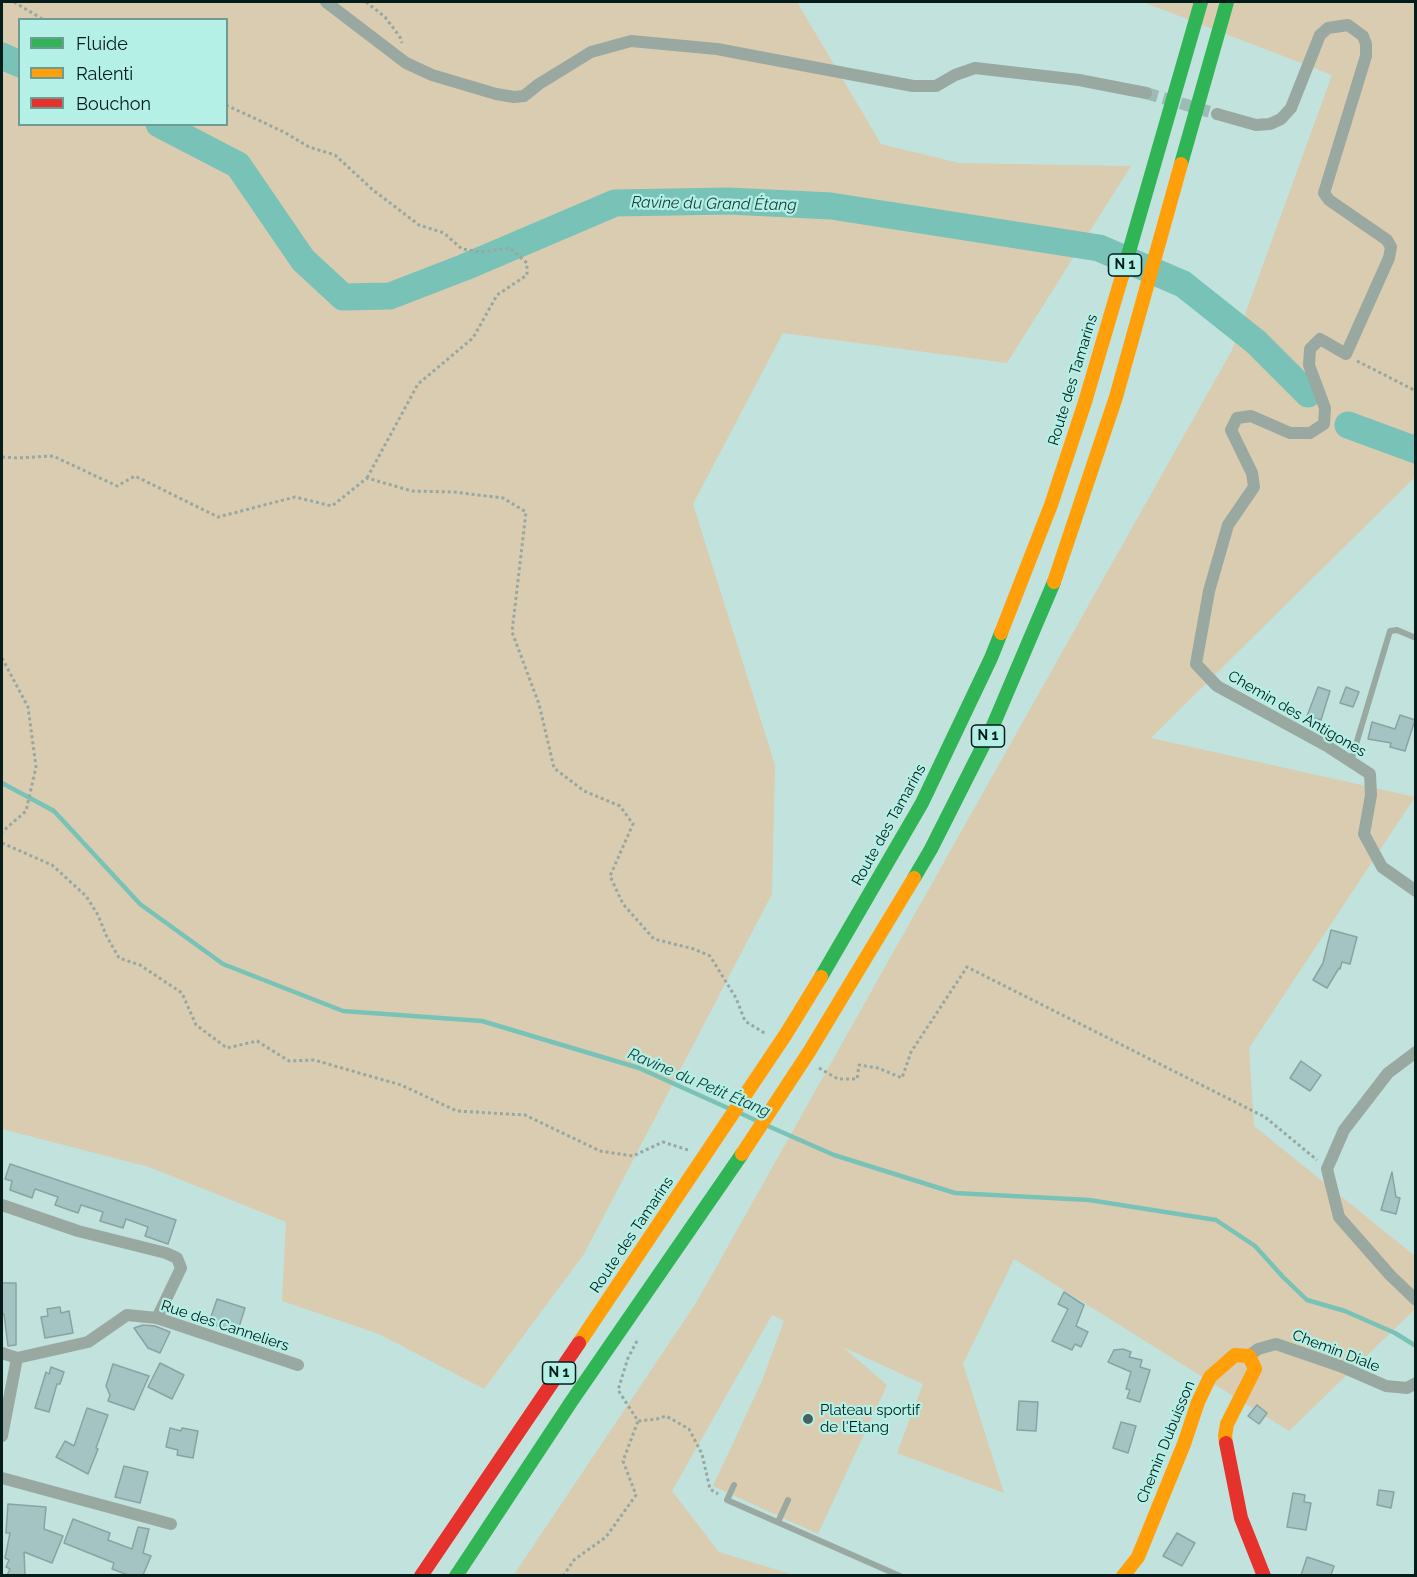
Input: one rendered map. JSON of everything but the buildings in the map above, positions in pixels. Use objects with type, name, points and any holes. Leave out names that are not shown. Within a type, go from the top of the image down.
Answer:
[{"type":"main road","name":"Route des Tamarins","points":[[421,1575],[696,1170],[779,1036],[854,922],[922,803],[991,658],[1051,505],[1085,402],[1201,2]]},
{"type":"main road","name":"N 1","points":[[456,1575],[571,1402],[722,1185],[809,1052],[932,849],[992,728],[1056,574],[1116,397],[1227,2]]},
{"type":"main road","name":"Chemin Dubuisson","points":[[1123,1575],[1138,1557],[1184,1444],[1198,1402],[1210,1377],[1235,1355],[1249,1356]]},
{"type":"main road","points":[[1249,1356],[1255,1369],[1227,1424],[1225,1436],[1241,1518],[1264,1575]]},
{"type":"street","points":[[326,2],[406,63],[432,75],[514,97],[524,96],[591,52],[631,41],[717,49],[913,86],[936,86],[975,68],[1079,80],[1146,93]]},
{"type":"street","points":[[1217,114],[1256,125],[1270,124],[1281,119],[1291,108],[1320,35],[1329,28],[1348,25],[1363,36],[1366,56],[1324,194],[1329,200],[1387,240],[1391,247],[1389,258],[1346,354]]},
{"type":"street","name":"Chemin des Antigones","points":[[1346,354],[1320,339],[1310,349],[1309,365],[1325,408],[1324,424],[1310,433],[1290,433],[1251,416],[1237,418],[1231,430],[1252,473],[1254,486],[1228,525],[1209,591],[1196,664],[1217,686],[1327,746],[1370,774],[1371,795],[1364,834],[1382,867],[1416,891]]},
{"type":"street","points":[[1416,1052],[1388,1073],[1344,1130],[1327,1169],[1339,1217],[1390,1275],[1416,1300]]},
{"type":"street","points":[[2,1205],[78,1231],[166,1253],[177,1258],[181,1268],[157,1318]]},
{"type":"street","name":"Rue des Canneliers","points":[[17,1358],[88,1342],[127,1315],[157,1318],[298,1365]]},
{"type":"street","name":"Chemin Diale","points":[[1249,1356],[1258,1349],[1276,1344],[1340,1366],[1386,1386],[1407,1388],[1416,1383]]},
{"type":"street","points":[[2,1353],[17,1358],[2,1436]]},
{"type":"street","points":[[2,1478],[171,1524]]},
{"type":"lane","points":[[1351,762],[1390,631],[1397,630],[1416,638]]},
{"type":"lane","points":[[734,1485],[727,1500],[900,1575]]},
{"type":"lane","points":[[778,1522],[788,1500]]},
{"type":"path","points":[[14,2],[41,18]]},
{"type":"path","points":[[366,2],[385,16],[400,37],[406,63]]},
{"type":"path","points":[[2,457],[53,456],[117,486],[135,476],[218,517],[295,497],[332,506],[366,478],[418,384],[473,338],[497,295],[527,275],[527,263],[510,248],[481,252],[462,249],[444,233],[419,225],[373,190],[335,155],[309,147],[284,132],[228,106]]},
{"type":"path","points":[[1346,354],[1416,391]]},
{"type":"path","points":[[366,478],[412,491],[454,492],[503,498],[526,512],[512,632],[539,704],[554,768],[584,791],[620,806],[633,824],[610,876],[623,904],[654,939],[710,956],[736,998],[745,1021],[779,1036]]},
{"type":"path","points":[[2,658],[28,707],[36,767],[26,811],[2,832]]},
{"type":"path","points":[[2,843],[51,865],[86,896],[119,958],[140,965],[182,993],[195,1025],[227,1048],[257,1041],[290,1061],[314,1059],[400,1084],[457,1111],[525,1115],[600,1150],[633,1156],[663,1142],[692,1152]]},
{"type":"path","points":[[819,1067],[838,1079],[857,1079],[859,1065],[878,1068],[902,1078],[911,1052],[967,967],[1265,1117],[1327,1169]]},
{"type":"path","points":[[638,1340],[628,1358],[618,1390],[638,1421]]},
{"type":"path","points":[[638,1421],[666,1416],[689,1429],[702,1455],[710,1489],[727,1500]]},
{"type":"path","points":[[563,1575],[574,1560],[606,1537],[636,1495],[623,1461],[638,1421]]},
{"type":"shaded area","points":[[2,2],[797,2],[881,144],[959,163],[1131,166],[1007,363],[783,333],[693,504],[775,765],[772,894],[584,1254],[484,1389],[379,1334],[282,1301],[286,1222],[149,1167],[2,1129]]},
{"type":"shaded area","points":[[1143,2],[1415,2],[1415,477],[1151,738],[1415,797],[1249,1048],[1254,1126],[1415,1256],[1415,1309],[1289,1431],[1014,1259],[963,1364],[1004,1493],[897,1453],[923,1384],[843,1347],[887,1385],[818,1534],[713,1486],[762,1381],[784,1321],[772,1315],[672,1491],[719,1552],[794,1575],[513,1576],[696,1303],[1232,350],[1332,75]]},
{"type":"waterway","name":"Ravine du Grand Étang","points":[[2,56],[18,63]]},
{"type":"waterway","name":"Ravine du Grand Étang","points":[[163,126],[238,165],[303,260],[343,297],[390,296],[465,267],[615,203],[729,201],[831,206],[1099,248],[1183,284],[1256,342],[1308,394]]},
{"type":"waterway","name":"Ravine du Grand Étang","points":[[1348,425],[1416,450]]},
{"type":"waterway","name":"Ravine du Petit Étang","points":[[2,783],[54,811],[140,904],[223,964],[343,1011],[482,1021],[639,1068],[730,1109]]},
{"type":"waterway","name":"Ravine du Petit Étang","points":[[740,1113],[757,1121]]},
{"type":"waterway","name":"Ravine du Petit Étang","points":[[768,1126],[834,1155],[955,1193],[1089,1200],[1216,1220],[1255,1246],[1307,1300],[1345,1311],[1395,1333],[1416,1346]]},
{"type":"tunnel","points":[[1146,93],[1217,114]]},
{"type":"traffic: fast","points":[[1122,276],[1201,2]]},
{"type":"traffic: fast","points":[[1181,164],[1227,2]]},
{"type":"traffic: fast","points":[[914,878],[992,728],[1054,582]]},
{"type":"traffic: fast","points":[[821,977],[922,803],[1001,633]]},
{"type":"traffic: fast","points":[[456,1576],[571,1402],[742,1154]]},
{"type":"traffic: slow","points":[[1054,582],[1116,397],[1181,164]]},
{"type":"traffic: slow","points":[[1001,633],[1051,505],[1085,402],[1122,276]]},
{"type":"traffic: slow","points":[[742,1154],[809,1052],[914,878]]},
{"type":"traffic: slow","points":[[579,1343],[786,1034],[821,977]]},
{"type":"traffic: slow","points":[[1123,1576],[1138,1557],[1184,1444],[1198,1402],[1210,1377],[1235,1355],[1249,1356],[1255,1369],[1227,1424],[1226,1443]]},
{"type":"traffic: jam","points":[[421,1576],[579,1343]]},
{"type":"traffic: jam","points":[[1226,1443],[1241,1518],[1264,1576]]},
{"type":"place","name":"Plateau sportif de l'Etang","points":[[808,1419]]}]
